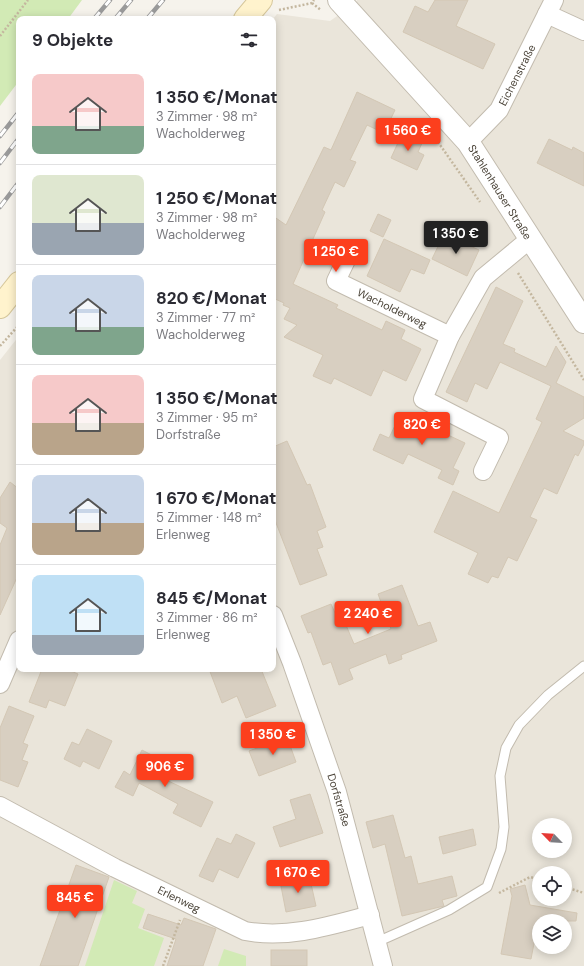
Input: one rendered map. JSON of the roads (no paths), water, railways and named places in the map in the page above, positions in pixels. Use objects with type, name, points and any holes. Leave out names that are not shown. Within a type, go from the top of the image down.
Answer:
[{"type":"main road","points":[[250,16],[268,5]]},
{"type":"main road","points":[[0,307],[16,286]]},
{"type":"street","name":"Stahlenhauser Straße","points":[[339,0],[468,142],[584,322]]},
{"type":"street","name":"Eichenstraße","points":[[468,142],[499,110],[551,7]]},
{"type":"street","points":[[551,7],[584,31]]},
{"type":"street","points":[[483,471],[499,438],[423,399],[450,336],[483,278],[530,239]]},
{"type":"street","name":"Wacholderweg","points":[[348,256],[336,281],[450,336]]},
{"type":"street","name":"Dorfstraße","points":[[276,623],[292,663],[337,792],[383,966]]},
{"type":"street","points":[[0,684],[16,647]]},
{"type":"street","name":"Erlenweg","points":[[0,806],[115,868],[245,930],[256,933],[304,932],[370,915]]},
{"type":"lane","points":[[377,942],[449,910],[487,887],[501,849],[504,827],[500,776],[506,748],[519,724],[548,696],[584,666]]},
{"type":"railway","points":[[97,16],[110,0]]},
{"type":"railway","points":[[118,16],[131,0]]},
{"type":"railway","points":[[150,16],[163,0]]},
{"type":"railway","points":[[0,136],[16,116]]},
{"type":"railway","points":[[0,163],[16,142]]},
{"type":"railway","points":[[0,207],[16,186]]}]
